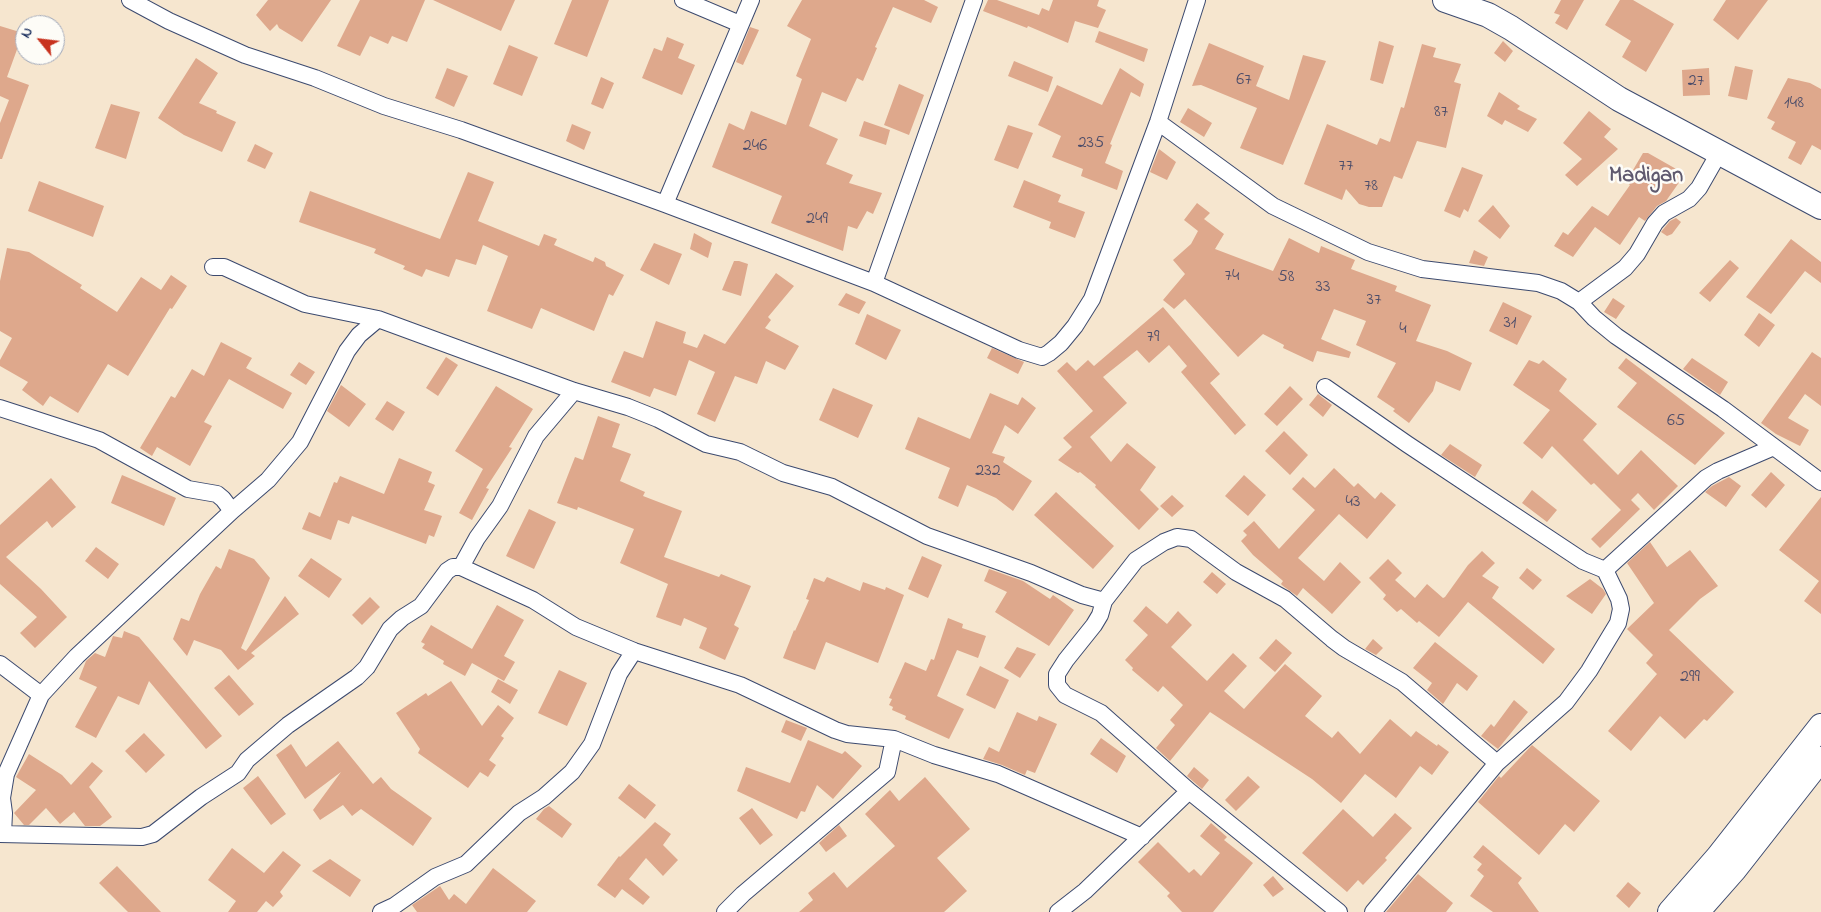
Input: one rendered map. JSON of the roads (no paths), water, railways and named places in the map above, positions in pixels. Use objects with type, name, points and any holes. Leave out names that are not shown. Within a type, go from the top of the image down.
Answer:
[{"type":"main road","points":[[1445,0],[1474,4],[1488,15],[1619,99],[1821,207]]},
{"type":"main road","points":[[1670,912],[1718,857],[1821,726]]},
{"type":"main road","points":[[1697,912],[1734,870],[1821,759]]},
{"type":"street","points":[[130,0],[169,21],[245,55],[315,78],[384,106],[461,130],[874,283],[1019,350],[1042,357],[1061,343],[1075,326],[1092,298],[1158,122],[1197,0]]},
{"type":"street","points":[[683,0],[740,24]]},
{"type":"street","points":[[665,204],[751,0]]},
{"type":"street","points":[[874,283],[974,0]]},
{"type":"street","points":[[1158,122],[1273,206],[1368,252],[1422,269],[1538,282],[1561,291],[1579,302],[1594,318],[1616,336],[1723,410],[1821,482]]},
{"type":"street","points":[[1579,302],[1625,268],[1637,254],[1655,223],[1664,213],[1689,199],[1699,188],[1719,154]]},
{"type":"street","points":[[213,267],[224,267],[305,304],[378,319],[574,391],[628,407],[658,419],[706,444],[740,452],[783,473],[832,487],[927,536],[1031,573],[1082,595],[1104,601]]},
{"type":"street","points":[[378,319],[359,335],[348,351],[300,442],[268,480],[232,511],[77,656],[41,695],[6,774],[2,798],[4,813],[1,834],[142,837],[153,834],[201,797],[238,773],[247,760],[288,725],[357,677],[367,667],[390,629],[402,618],[421,606],[448,571],[453,567],[461,567],[534,600],[576,627],[634,651],[740,685],[835,730],[848,734],[894,739],[934,755],[998,774],[1142,837]]},
{"type":"street","points":[[1325,387],[1582,561],[1605,570],[1620,599],[1621,610],[1618,623],[1589,671],[1566,702],[1497,763],[1373,912]]},
{"type":"street","points":[[461,567],[477,538],[500,506],[536,436],[574,391]]},
{"type":"street","points":[[0,408],[99,440],[188,489],[216,494],[232,511]]},
{"type":"street","points":[[1605,570],[1706,478],[1774,447]]},
{"type":"street","points":[[1339,912],[1189,791],[1101,714],[1065,696],[1057,685],[1057,674],[1094,625],[1100,615],[1104,601],[1136,560],[1164,542],[1177,537],[1191,539],[1236,572],[1285,599],[1344,648],[1402,682],[1497,763]]},
{"type":"street","points":[[381,912],[394,906],[435,877],[466,864],[519,813],[544,797],[572,772],[592,744],[619,674],[634,651]]},
{"type":"street","points":[[0,664],[41,695]]},
{"type":"street","points":[[725,912],[743,894],[887,772],[894,739]]},
{"type":"street","points":[[1058,912],[1085,891],[1189,791]]},
{"type":"district","name":"Madigan","points":[[1646,177]]}]
